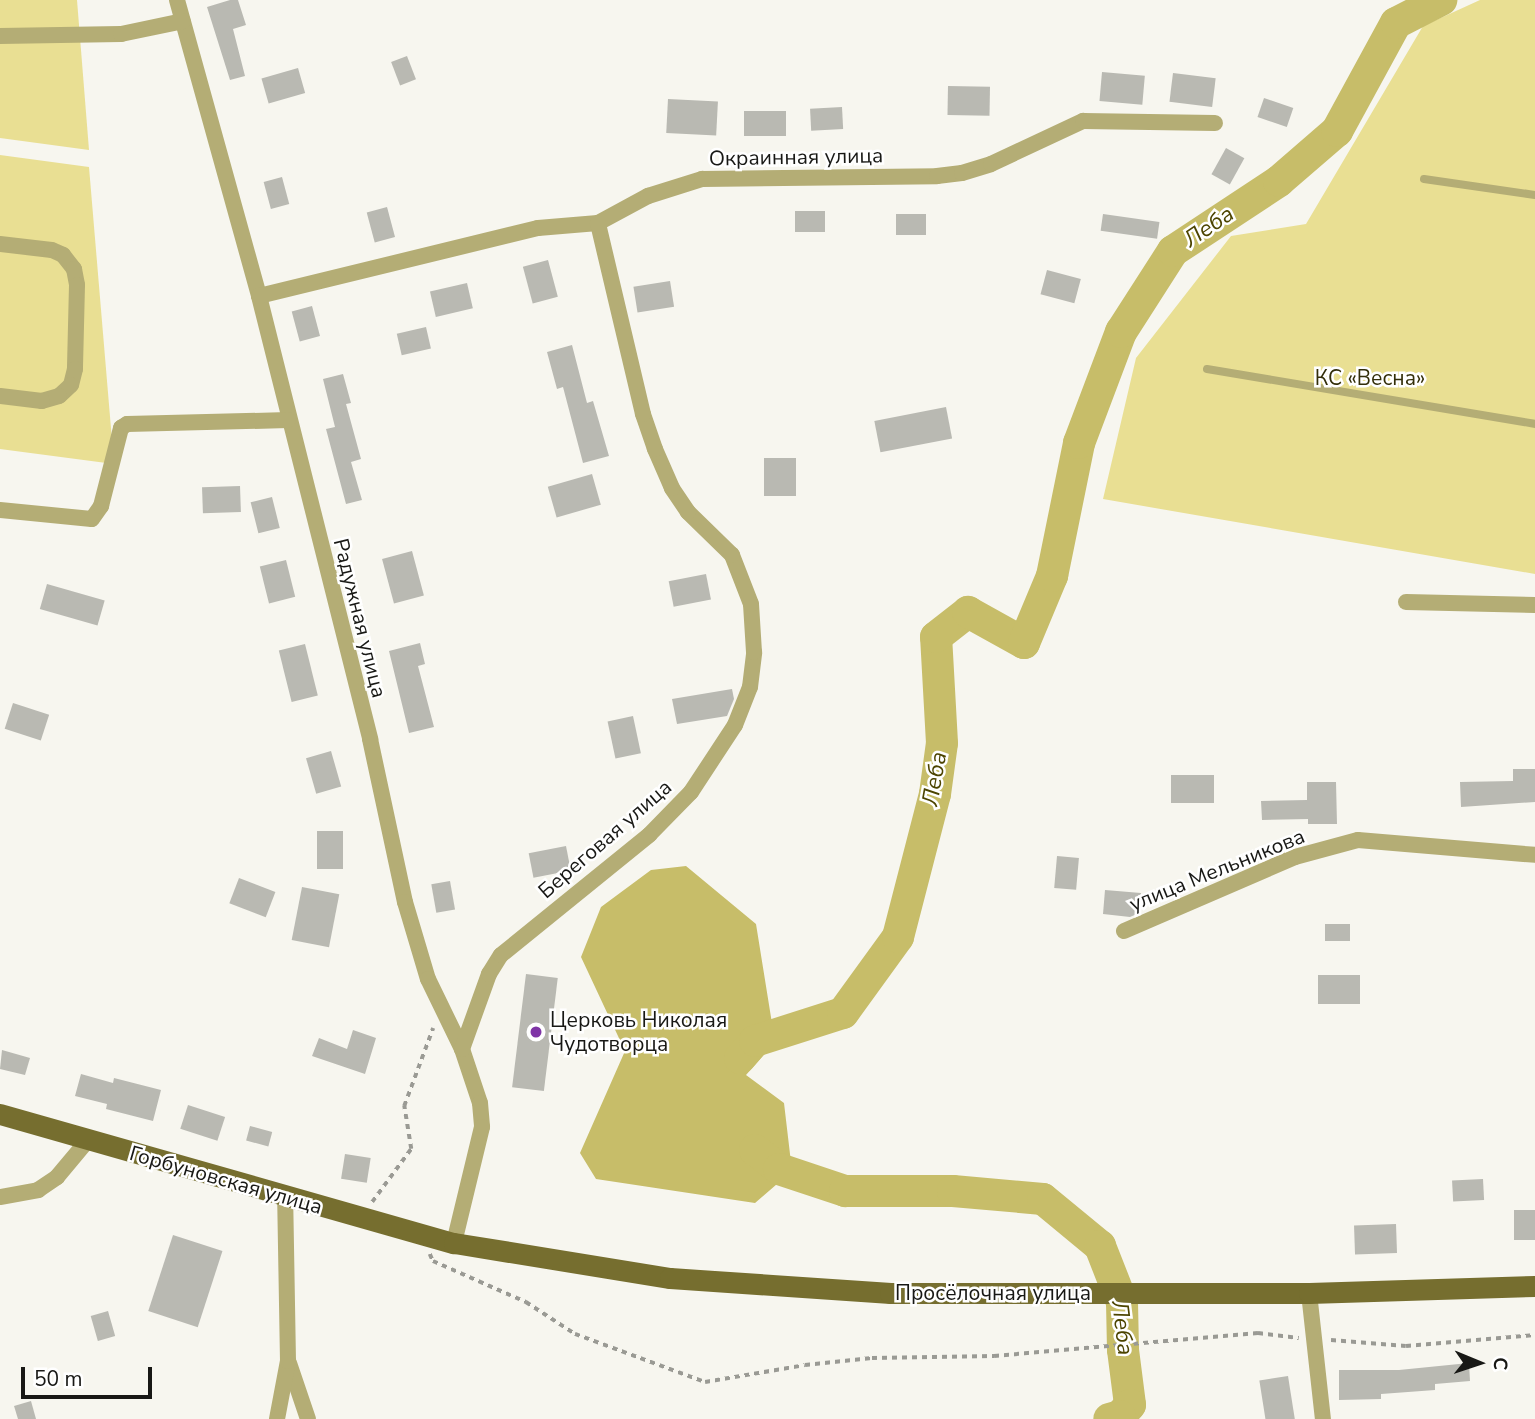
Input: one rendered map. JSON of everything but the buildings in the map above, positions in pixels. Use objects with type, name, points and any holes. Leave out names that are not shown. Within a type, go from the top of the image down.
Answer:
[{"type":"main road","name":"Горбуновская улица","points":[[0,1114],[454,1243]]},
{"type":"main road","name":"Просёлочная улица","points":[[454,1243],[670,1278],[890,1293],[1309,1293],[1535,1286]]},
{"type":"street","name":"Радужная улица","points":[[177,0],[259,296],[370,739],[405,902],[428,979],[462,1049],[480,1103],[482,1128],[454,1243]]},
{"type":"street","points":[[0,36],[121,34],[183,21]]},
{"type":"street","name":"Окраинная улица","points":[[259,296],[538,228],[598,223],[648,196],[702,179],[937,176],[962,173],[990,164],[1083,121],[1214,122]]},
{"type":"street","name":"Береговая улица","points":[[462,1049],[489,974],[501,955],[670,815],[691,792],[734,725],[750,687],[754,652],[751,604],[732,555],[688,512],[672,488],[655,449],[643,414],[598,223]]},
{"type":"street","points":[[0,244],[52,250],[64,256],[74,269],[77,285],[75,369],[71,385],[59,396],[42,401],[0,396]]},
{"type":"street","points":[[0,510],[92,519],[101,506],[121,428],[127,424],[288,420]]},
{"type":"street","points":[[1406,602],[1535,605]]},
{"type":"street","name":"улица Мельникова","points":[[1124,931],[1295,857],[1358,840],[1535,855]]},
{"type":"street","points":[[0,1197],[20,1195],[57,1177],[88,1140]]},
{"type":"street","points":[[276,1419],[288,1360],[285,1197]]},
{"type":"street","points":[[1309,1293],[1323,1419]]},
{"type":"street","points":[[288,1360],[308,1419]]},
{"type":"lane","points":[[1424,178],[1535,195]]},
{"type":"lane","points":[[1206,369],[1535,424]]},
{"type":"path","points":[[361,1217],[411,1149],[404,1106],[442,1006]]},
{"type":"path","points":[[427,1248],[433,1261],[526,1302],[575,1334],[705,1382],[805,1365],[872,1358],[994,1356],[1258,1334],[1406,1346],[1535,1335]]},
{"type":"green space","points":[[0,0],[77,0],[89,150],[0,138]]},
{"type":"green space","name":"КС «Весна»","points":[[1480,0],[1535,0],[1535,574],[1103,499],[1136,358],[1231,236],[1306,224],[1423,26]]},
{"type":"green space","points":[[0,155],[89,167],[114,464],[0,449]]},
{"type":"shaded area","points":[[686,866],[756,924],[775,1042],[746,1075],[784,1103],[792,1171],[755,1203],[596,1179],[580,1153],[625,1051],[581,957],[601,907],[651,870]]},
{"type":"waterway","name":"Леба","points":[[740,1058],[755,1041],[843,1013],[898,937],[935,794],[942,743],[936,637],[968,612],[1024,643],[1052,576],[1079,443],[1121,332],[1173,251],[1279,181],[1337,131],[1396,23],[1441,0]]},
{"type":"waterway","name":"Леба","points":[[755,1150],[779,1169],[845,1191],[953,1191],[1043,1199],[1100,1246],[1122,1302],[1123,1350],[1130,1405],[1120,1416],[1109,1419]]},
{"type":"place","name":"Церковь Николая Чудотворца","points":[[536,1032]]}]
